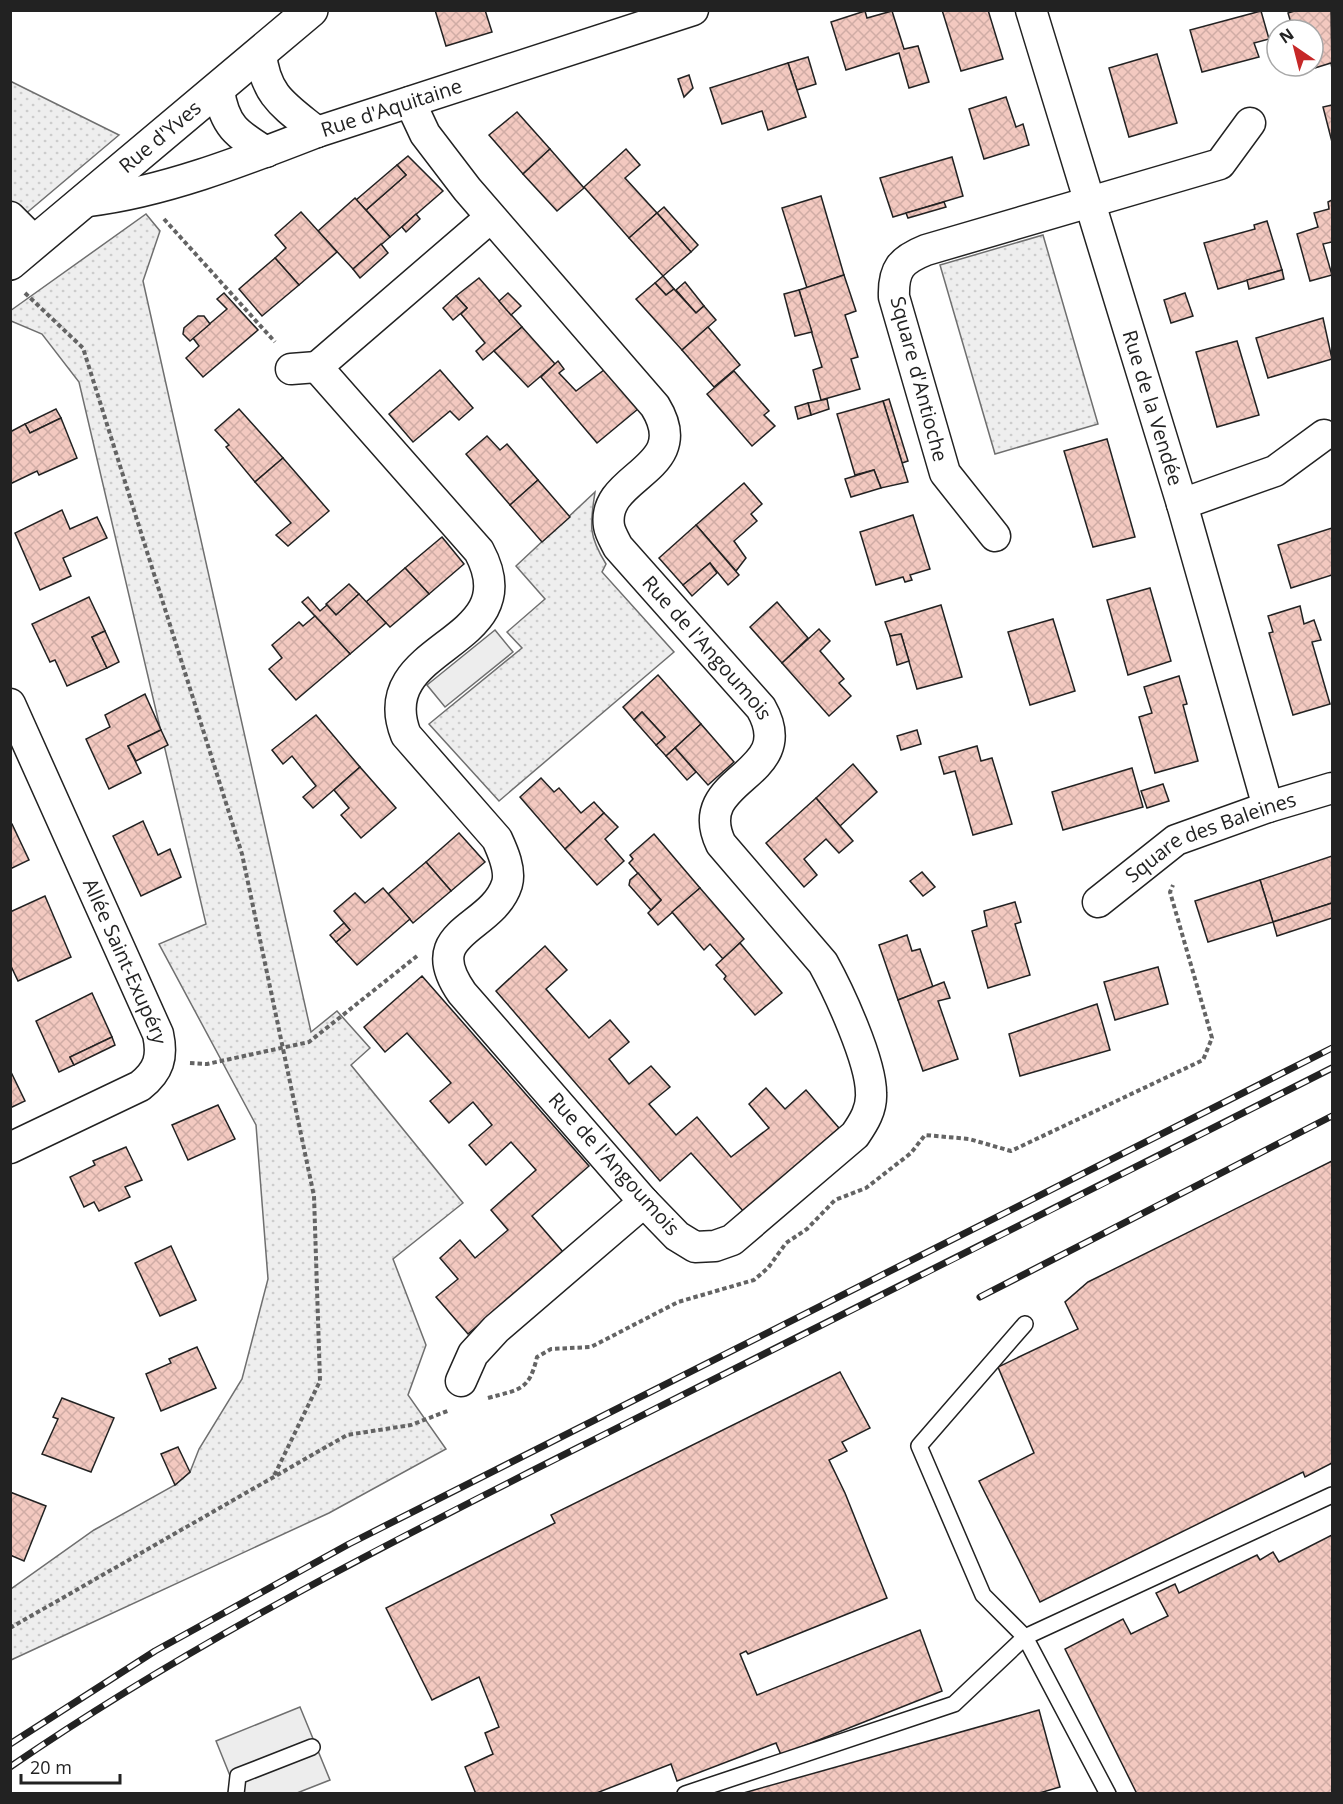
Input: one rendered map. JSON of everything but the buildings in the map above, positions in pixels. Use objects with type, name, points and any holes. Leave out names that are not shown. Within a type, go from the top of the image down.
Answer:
[{"type":"street","name":"Rue d'Yves","points":[[16,277],[34,242],[88,201],[311,10]]},
{"type":"street","name":"Rue d'Aquitaine","points":[[88,201],[121,197],[266,152],[317,132],[693,10]]},
{"type":"street","name":"Rue de la Vendée","points":[[1031,10],[1092,202],[1182,504],[1268,807]]},
{"type":"street","points":[[261,53],[263,74],[268,86],[278,99],[317,132]]},
{"type":"street","points":[[219,90],[227,122],[240,136],[266,152]]},
{"type":"street","name":"Rue de l'Angoumois","points":[[410,102],[425,134],[490,218],[655,406],[665,424],[665,441],[656,459],[620,493],[610,509],[609,526],[618,547],[761,708],[769,722],[769,740],[763,759],[722,796],[714,811],[714,830],[722,844],[823,963],[834,984],[868,1071],[872,1093],[867,1117],[855,1135],[732,1240],[715,1246],[695,1247],[677,1236],[644,1202],[462,993],[451,978],[447,965],[449,952]]},
{"type":"street","name":"Square d'Antioche","points":[[995,536],[945,473],[894,297],[894,278],[907,258],[926,250],[1220,164],[1250,123]]},
{"type":"street","points":[[10,217],[34,242]]},
{"type":"street","points":[[449,952],[458,935],[498,902],[508,882],[505,858],[497,839],[406,735],[399,717],[401,693],[416,671],[476,620],[488,603],[491,585],[487,567],[479,551],[302,368],[490,218]]},
{"type":"street","points":[[1182,504],[1275,471],[1324,435]]},
{"type":"street","name":"Allée Saint-Exupéry","points":[[10,704],[158,1034],[161,1049],[159,1062],[152,1076],[140,1086],[10,1148]]},
{"type":"street","name":"Square des Baleines","points":[[1098,902],[1176,840],[1268,807],[1332,788]]},
{"type":"street","points":[[461,1381],[473,1354],[496,1329],[644,1202]]},
{"type":"lane","points":[[1025,1324],[920,1446],[983,1595],[1025,1637],[1108,1794]]},
{"type":"lane","points":[[685,1794],[954,1704],[1025,1637],[1332,1495]]},
{"type":"lane","points":[[236,1794],[238,1776],[312,1747]]},
{"type":"path","points":[[145,190],[166,222],[302,368]]},
{"type":"path","points":[[16,277],[83,348],[242,854],[314,1196],[320,1381],[273,1478]]},
{"type":"path","points":[[159,1062],[207,1064],[317,1038],[421,953],[449,952]]},
{"type":"shaded area","points":[[10,81],[119,135],[11,226],[10,226]]},
{"type":"shaded area","points":[[146,214],[160,231],[143,281],[311,1032],[337,1011],[370,1048],[351,1065],[463,1203],[393,1259],[426,1345],[408,1395],[446,1449],[329,1513],[11,1660],[11,1589],[94,1530],[175,1485],[190,1472],[199,1449],[242,1379],[268,1279],[256,1125],[159,944],[206,924],[79,382],[42,334],[11,321],[10,311]]},
{"type":"shaded area","points":[[1043,235],[1098,424],[995,454],[940,265]]},
{"type":"shaded area","points":[[595,492],[592,530],[596,545],[606,564],[602,572],[674,652],[499,801],[429,724],[522,648],[507,632],[545,599],[516,566]]},
{"type":"shaded area","points":[[495,630],[513,652],[445,707],[427,685]]},
{"type":"shaded area","points":[[300,1707],[330,1780],[297,1793],[237,1793],[216,1741]]},
{"type":"railway","points":[[10,1744],[155,1651],[349,1544],[1332,1048]]},
{"type":"railway","points":[[10,1767],[159,1672],[313,1584],[1332,1068]]},
{"type":"railway","points":[[980,1297],[1332,1116]]}]
